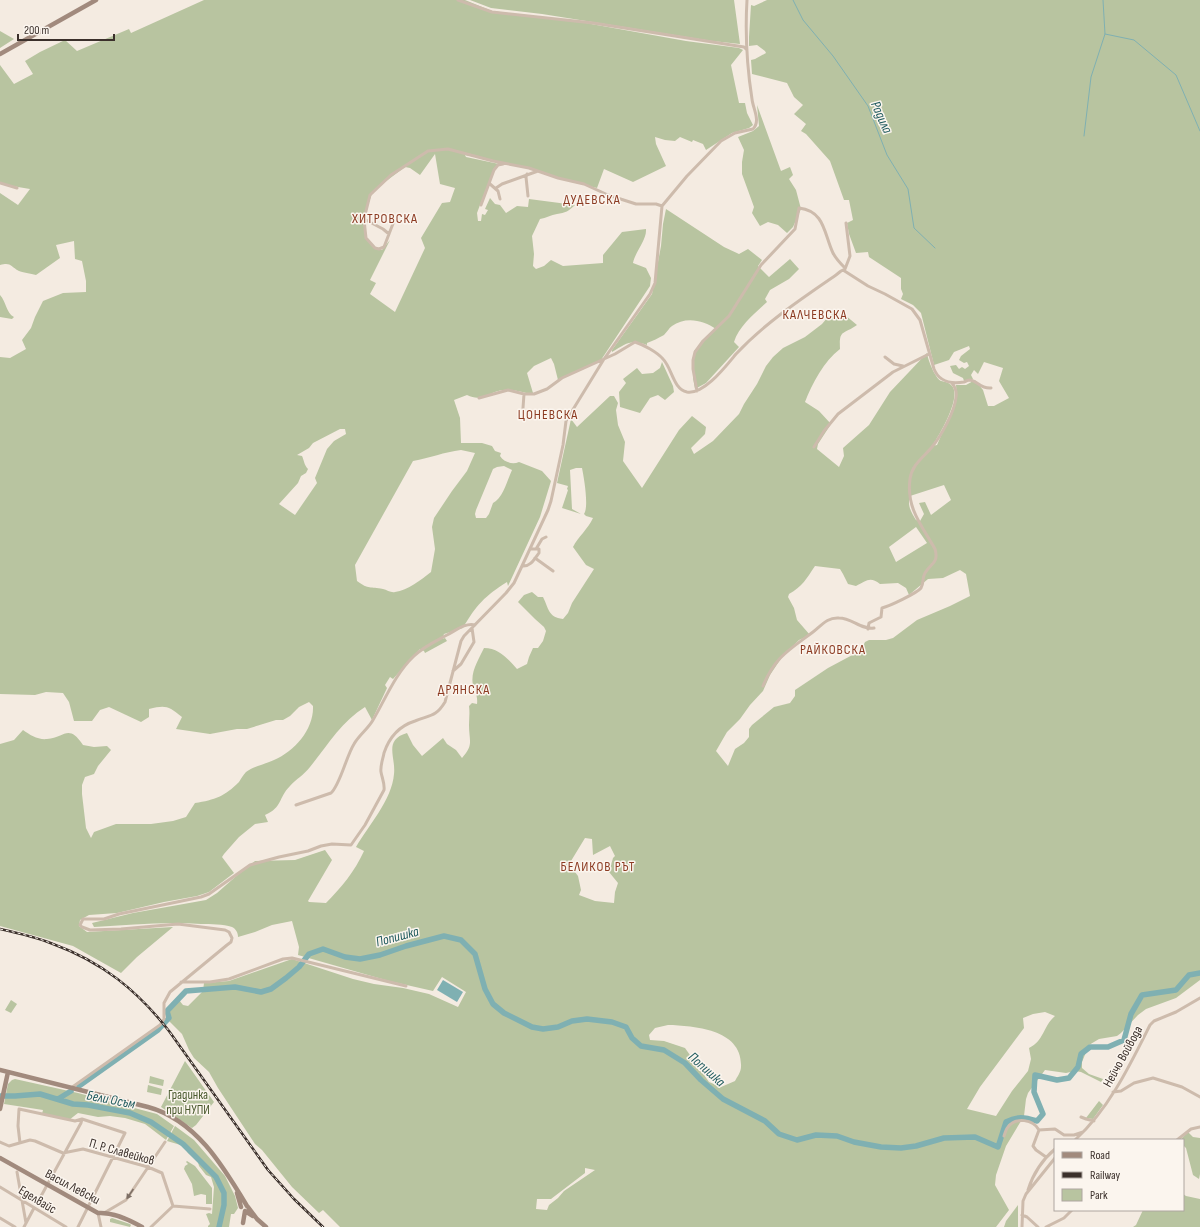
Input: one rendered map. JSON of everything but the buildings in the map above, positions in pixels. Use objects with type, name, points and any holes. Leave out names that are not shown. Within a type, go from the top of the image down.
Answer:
[{"type":"street","points":[[0,54],[96,0]]},
{"type":"street","points":[[458,0],[492,12],[593,23],[744,47],[746,49]]},
{"type":"street","points":[[71,1088],[160,1025],[164,1019],[164,1003],[172,990],[231,942],[232,936],[229,932],[223,929],[178,924],[90,930],[80,925],[81,920],[104,919],[120,914],[201,897],[209,894],[250,865],[308,851],[321,846],[332,844],[351,845],[365,825],[384,790],[381,768],[384,753],[390,738],[407,724],[416,720],[429,718],[437,713],[446,702],[452,671],[461,641],[514,583],[551,501],[563,445],[566,421],[604,359],[650,294],[655,283],[662,206],[686,176],[721,141],[728,136],[753,129],[756,126],[757,122],[752,104],[746,49],[747,0]]},
{"type":"street","points":[[394,221],[384,247],[379,249],[375,248],[366,238],[364,220],[370,196],[391,175],[428,151],[448,149],[503,164],[529,168],[558,178],[584,184],[608,195],[636,204],[656,204],[662,206]]},
{"type":"street","points":[[481,206],[494,170],[498,165],[503,164]]},
{"type":"street","points":[[496,188],[502,184],[538,171]]},
{"type":"street","points":[[527,174],[528,196]]},
{"type":"street","points":[[0,182],[17,188]]},
{"type":"street","points":[[490,184],[498,190],[500,199]]},
{"type":"street","points":[[697,391],[693,369],[695,352],[703,341],[729,316],[761,265],[795,229],[799,208],[808,209],[816,215],[823,224],[834,254],[845,270],[868,286],[888,295],[912,309],[920,320],[928,354],[935,374],[952,383],[970,380],[986,389],[991,388]]},
{"type":"street","points":[[364,220],[383,228],[389,234]]},
{"type":"street","points":[[845,270],[850,256],[846,223]]},
{"type":"street","points":[[479,398],[508,390],[524,394],[540,393],[562,378],[615,354],[632,343],[637,342],[663,359],[669,367],[676,383],[682,390],[688,392],[697,391],[709,384],[745,344],[763,328],[841,270],[845,270]]},
{"type":"street","points":[[814,447],[824,431],[838,414],[893,372],[928,354]]},
{"type":"street","points":[[885,357],[894,364],[903,366]]},
{"type":"street","points":[[868,629],[869,623],[881,617],[882,608],[889,606],[921,587],[924,574],[936,560],[937,555],[935,549],[916,518],[911,504],[909,495],[910,477],[917,462],[937,441],[950,414],[957,396],[956,390],[952,383]]},
{"type":"street","points":[[523,408],[524,394]]},
{"type":"street","points":[[536,549],[542,539],[546,537]]},
{"type":"street","points":[[522,566],[526,567],[530,565],[539,552],[539,549],[530,549]]},
{"type":"street","points":[[535,558],[553,571]]},
{"type":"street","points":[[763,686],[773,667],[783,655],[826,621],[832,618],[844,618],[868,629],[874,628]]},
{"type":"street","points":[[296,805],[331,793],[335,790],[345,761],[354,743],[372,721],[400,670],[424,648],[458,629],[469,625],[475,625]]},
{"type":"street","points":[[452,671],[461,664],[474,642],[472,628]]},
{"type":"street","points":[[181,982],[222,980],[235,977],[287,958],[297,958],[406,986]]},
{"type":"street","name":"Нейчо Войвода","points":[[1076,1139],[1094,1121],[1128,1070],[1150,1025],[1154,1021],[1176,1012],[1200,998]]},
{"type":"street","points":[[0,1070],[156,1109],[164,1113],[192,1131],[201,1139],[221,1164],[235,1185],[245,1208],[252,1216],[266,1227]]},
{"type":"street","points":[[0,1107],[8,1072]]},
{"type":"street","points":[[1113,1092],[1122,1091],[1134,1083],[1153,1078],[1182,1087],[1200,1097]]},
{"type":"street","points":[[20,1143],[18,1126],[20,1109],[75,1122],[82,1119],[125,1133],[78,1227]]},
{"type":"street","points":[[1081,1117],[1094,1121]]},
{"type":"street","points":[[40,1198],[82,1119]]},
{"type":"street","points":[[1004,1136],[1007,1127],[1017,1120],[1032,1124],[1039,1130],[1055,1129],[1064,1135],[1074,1136],[1084,1132]]},
{"type":"street","points":[[1178,1139],[1191,1129],[1200,1127]]},
{"type":"street","points":[[1039,1130],[1033,1146],[1046,1157]]},
{"type":"street","name":"П. Р. Славейков","points":[[0,1142],[7,1146],[35,1140],[62,1152],[83,1149],[148,1167],[162,1174],[173,1206]]},
{"type":"street","points":[[104,1213],[126,1200],[165,1142]]},
{"type":"street","points":[[1022,1227],[1023,1201],[1040,1165],[1054,1150]]},
{"type":"street","name":"Васил Левски","points":[[0,1155],[17,1170]]},
{"type":"street","name":"Васил Левски","points":[[0,1158],[17,1170],[87,1208],[98,1213],[104,1213],[129,1220],[142,1227]]},
{"type":"street","points":[[1026,1194],[1054,1159]]},
{"type":"street","points":[[17,1170],[26,1222]]},
{"type":"street","name":"Еделвайс","points":[[0,1187],[66,1227]]},
{"type":"street","points":[[151,1227],[173,1206],[210,1209]]},
{"type":"street","points":[[24,1227],[34,1208]]},
{"type":"street","points":[[245,1208],[257,1220]]},
{"type":"street","points":[[243,1225],[245,1208]]},
{"type":"street","points":[[1046,1227],[1064,1218],[1071,1211]]},
{"type":"street","points":[[98,1213],[101,1227]]},
{"type":"street","points":[[1022,1215],[1027,1217],[1038,1227]]},
{"type":"street","points":[[243,1225],[246,1217],[252,1216]]},
{"type":"street","points":[[0,1218],[15,1227]]},
{"type":"green space","points":[[204,0],[465,0],[492,11],[580,22],[686,41],[739,48],[743,50],[731,65],[739,103],[745,103],[747,113],[753,125],[749,128],[732,133],[706,150],[703,144],[693,140],[692,142],[680,137],[675,141],[655,137],[656,144],[666,166],[633,182],[604,169],[597,188],[564,180],[534,169],[465,155],[466,157],[499,164],[494,169],[477,213],[478,221],[481,221],[482,214],[485,215],[488,210],[485,209],[490,198],[495,204],[500,205],[506,213],[517,206],[528,207],[529,199],[575,205],[565,212],[540,219],[532,236],[534,254],[533,266],[536,269],[544,266],[551,260],[563,266],[603,263],[603,255],[622,232],[646,229],[645,237],[633,263],[646,268],[651,278],[650,286],[601,360],[558,380],[551,358],[534,366],[527,373],[533,393],[530,394],[514,390],[504,390],[477,398],[467,395],[454,400],[460,418],[461,443],[482,443],[492,446],[495,451],[501,453],[500,456],[506,461],[511,463],[519,462],[542,471],[551,481],[540,517],[508,586],[507,582],[487,597],[472,613],[463,628],[444,634],[442,639],[445,638],[447,641],[425,653],[420,649],[393,679],[390,677],[385,685],[387,688],[372,720],[365,707],[349,719],[308,770],[286,790],[275,809],[265,815],[268,822],[255,824],[239,837],[224,854],[222,857],[234,873],[209,892],[197,896],[117,913],[89,915],[80,920],[79,926],[87,932],[173,927],[137,957],[121,973],[73,946],[0,926],[0,744],[14,740],[23,730],[40,739],[53,738],[70,733],[78,738],[83,745],[94,747],[107,746],[111,750],[98,766],[94,774],[85,777],[82,785],[86,828],[91,838],[94,832],[116,824],[151,824],[173,821],[186,817],[195,803],[214,799],[224,794],[239,782],[246,772],[282,756],[296,745],[307,731],[313,706],[309,702],[299,707],[290,716],[283,720],[276,720],[247,729],[237,729],[210,734],[176,729],[182,717],[167,707],[149,709],[149,717],[141,722],[109,707],[100,710],[92,721],[74,721],[69,702],[63,693],[46,692],[35,695],[0,694],[0,357],[10,358],[26,349],[22,340],[31,328],[43,301],[63,293],[86,292],[86,281],[82,261],[75,259],[74,241],[56,245],[60,258],[36,275],[19,271],[8,264],[0,265],[0,193],[18,205],[30,189],[6,185],[0,182],[0,65],[14,84],[33,74],[25,61],[65,40],[77,51],[129,29],[131,33]],"holes":[[[435,154],[440,184],[455,188],[450,202],[442,203],[421,238],[425,248],[395,312],[370,294],[376,283],[370,280],[390,240],[382,250],[378,250],[367,239],[364,225],[365,213],[373,191],[405,167],[410,168],[420,175]],[[340,429],[345,429],[346,434],[334,441],[327,449],[315,478],[317,483],[295,515],[279,504],[298,483],[301,476],[306,473],[308,469],[302,456],[297,455],[309,448],[313,443]],[[461,450],[475,453],[467,471],[434,518],[432,527],[435,549],[431,572],[419,581],[400,591],[390,592],[383,589],[367,587],[361,584],[357,581],[355,565],[413,461]],[[504,466],[512,470],[502,493],[493,503],[489,514],[486,518],[476,518],[476,510],[493,469]]]},
{"type":"green space","points":[[470,0],[734,0],[740,44],[712,41],[542,14],[491,8]]},
{"type":"green space","points":[[767,0],[1200,0],[1200,980],[1176,998],[1146,1009],[1117,1036],[1099,1039],[1089,1045],[1082,1062],[1082,1068],[1089,1074],[1103,1079],[1101,1082],[1081,1072],[1075,1071],[1066,1073],[1045,1070],[1028,1093],[1024,1116],[1006,1146],[996,1175],[995,1185],[1009,1210],[996,1227],[340,1227],[323,1210],[319,1213],[292,1187],[262,1150],[255,1144],[209,1072],[194,1058],[182,1034],[166,1018],[170,1009],[179,1000],[183,1005],[188,1006],[203,991],[204,983],[229,981],[292,959],[353,979],[429,994],[458,1007],[466,992],[442,977],[433,991],[389,981],[298,955],[299,947],[292,921],[272,925],[238,937],[238,934],[233,928],[221,925],[161,923],[94,927],[92,923],[133,913],[206,900],[217,893],[255,861],[295,860],[325,850],[332,860],[308,901],[326,903],[352,872],[364,851],[356,847],[379,812],[389,793],[394,774],[392,750],[395,740],[407,733],[413,745],[422,756],[443,738],[447,744],[456,750],[462,758],[466,754],[470,743],[469,706],[472,703],[477,704],[477,696],[472,680],[473,675],[484,648],[489,648],[499,652],[517,669],[527,664],[533,648],[538,648],[543,641],[546,631],[544,627],[518,602],[524,595],[532,592],[538,597],[543,597],[548,609],[554,616],[563,619],[594,569],[586,565],[573,547],[593,518],[584,514],[586,499],[582,468],[570,470],[572,509],[581,514],[562,508],[568,486],[557,483],[571,419],[577,427],[610,396],[614,396],[618,403],[616,410],[618,425],[625,442],[623,461],[642,488],[679,430],[692,416],[706,427],[705,434],[691,448],[694,454],[713,441],[739,414],[766,366],[773,357],[783,348],[805,337],[822,324],[833,311],[838,320],[845,315],[857,325],[841,335],[840,349],[834,354],[819,373],[805,402],[819,411],[831,424],[818,444],[817,449],[839,467],[844,456],[843,448],[869,425],[890,392],[927,353],[930,364],[936,376],[941,381],[947,382],[951,385],[954,391],[952,407],[932,446],[937,445],[957,399],[956,385],[966,385],[975,380],[983,390],[988,406],[994,406],[1009,398],[999,381],[1003,368],[984,362],[978,374],[974,370],[971,375],[973,379],[964,381],[963,378],[953,373],[950,366],[956,365],[959,369],[962,367],[965,369],[969,366],[967,362],[964,363],[959,360],[961,356],[970,349],[969,346],[954,352],[949,360],[934,365],[921,313],[913,305],[901,299],[903,294],[901,289],[901,278],[869,257],[868,252],[856,253],[849,234],[847,223],[853,220],[849,200],[844,200],[830,161],[806,134],[801,131],[806,124],[794,114],[803,105],[794,97],[787,83],[752,74],[751,60],[766,53],[757,45],[749,46],[751,5],[754,6]],"holes":[[[944,485],[951,500],[931,515],[925,502],[919,503],[924,514],[920,521],[916,520],[911,511],[909,505],[910,496]],[[916,527],[927,543],[896,562],[889,547]],[[815,566],[840,569],[848,584],[856,586],[865,581],[871,580],[880,584],[898,583],[906,588],[909,595],[928,579],[943,578],[960,570],[966,574],[970,596],[917,620],[893,638],[886,640],[869,640],[865,642],[858,652],[828,668],[795,690],[795,696],[790,703],[774,707],[752,725],[749,729],[749,737],[744,743],[735,749],[728,766],[716,751],[727,732],[763,691],[770,675],[782,657],[799,640],[810,635],[797,620],[794,608],[788,597],[789,594],[801,585]],[[585,838],[592,839],[593,855],[610,846],[615,856],[609,872],[618,883],[614,903],[595,901],[579,895],[581,890],[578,876],[572,868],[571,861]],[[1045,1012],[1055,1016],[1048,1024],[1038,1041],[1029,1048],[1031,1059],[1028,1071],[1012,1091],[996,1116],[967,1109],[980,1087],[1024,1028],[1023,1018],[1033,1014]],[[668,1025],[691,1027],[715,1032],[726,1037],[740,1054],[740,1073],[735,1081],[721,1087],[709,1082],[685,1048],[664,1041],[650,1040],[649,1035],[655,1028]],[[585,1168],[595,1170],[564,1191],[549,1205],[547,1210],[536,1209],[537,1199],[551,1199],[585,1173]]]},
{"type":"green space","points":[[0,31],[14,39],[0,48]]},
{"type":"green space","points":[[757,105],[781,171],[790,167],[793,175],[789,179],[796,190],[801,209],[793,227],[787,233],[778,225],[768,222],[760,226],[752,213],[754,207],[742,174],[744,150],[738,137],[753,131],[759,126]]},
{"type":"green space","points":[[666,209],[724,247],[739,254],[748,249],[762,260],[758,266],[769,277],[790,259],[799,269],[789,279],[770,290],[765,299],[767,302],[748,320],[736,336],[734,342],[739,347],[706,383],[695,389],[693,378],[694,351],[716,329],[706,323],[694,320],[683,321],[672,326],[664,335],[647,343],[647,345],[632,342],[612,352],[652,294]]},
{"type":"green space","points":[[0,295],[4,300],[9,313],[14,317],[12,319],[0,317]]},
{"type":"green space","points":[[662,362],[673,386],[674,392],[665,400],[658,395],[650,398],[640,413],[620,407],[619,392],[626,383],[623,379],[637,368],[642,374],[653,373],[660,368]]},
{"type":"green space","points":[[11,1000],[17,1004],[11,1013],[5,1010]]},
{"type":"green space","points":[[158,1026],[160,1029],[91,1080],[78,1086],[78,1084]]},
{"type":"green space","name":"Градинка при НУПИ","points":[[185,1061],[214,1102],[192,1128],[161,1107]]},
{"type":"green space","points":[[150,1076],[164,1080],[163,1086],[149,1083]]},
{"type":"green space","points":[[15,1079],[78,1093],[157,1114],[174,1126],[166,1140],[145,1124],[125,1118],[110,1116],[98,1117],[78,1113],[69,1120],[42,1114],[43,1110],[4,1104],[8,1084]]},
{"type":"green space","points":[[148,1085],[162,1089],[161,1095],[147,1092]]},
{"type":"green space","points":[[1099,1101],[1103,1105],[1093,1119],[1086,1118]]},
{"type":"green space","points":[[175,1126],[194,1140],[225,1176],[235,1196],[238,1208],[234,1214],[231,1214],[229,1227],[208,1227],[210,1224],[206,1214],[212,1214],[214,1187],[211,1177],[206,1175],[199,1166],[198,1162],[188,1153],[184,1146],[167,1141]]},
{"type":"green space","points":[[1188,1132],[1193,1137],[1200,1138],[1199,1179],[1193,1175],[1186,1148],[1184,1146],[1184,1139],[1182,1138]]},
{"type":"green space","points":[[187,1161],[195,1166],[212,1188],[212,1204],[206,1204],[206,1195],[201,1194],[194,1196],[192,1184],[184,1169],[188,1164],[186,1162]]},
{"type":"green space","points":[[1184,1195],[1200,1199],[1200,1227],[1133,1227],[1136,1225],[1143,1211],[1184,1211]]},
{"type":"green space","points":[[1018,1205],[1018,1227],[1004,1227],[1006,1221]]},
{"type":"green space","points":[[112,1218],[131,1225],[130,1227],[110,1222],[110,1219]]},
{"type":"water","points":[[443,980],[463,992],[457,1002],[437,990]]},
{"type":"waterway","name":"Радила","points":[[793,0],[803,20],[833,56],[868,106],[887,155],[908,189],[914,228],[935,248]]},
{"type":"waterway","points":[[1084,136],[1091,77],[1105,34],[1103,0]]},
{"type":"waterway","points":[[1105,34],[1134,40],[1176,75],[1200,131]]},
{"type":"waterway","name":"Попишка","points":[[79,1086],[158,1030],[169,1018],[167,1011],[186,991],[235,987],[261,992],[271,989],[286,978],[299,967],[309,954],[323,949],[345,957],[360,959],[380,955],[406,946],[444,936],[461,940],[475,954],[485,989],[493,1004],[504,1013],[532,1027],[543,1029],[558,1027],[572,1021],[587,1019],[612,1022],[626,1027],[632,1038],[641,1046],[664,1050],[685,1063],[701,1080],[723,1099],[765,1121],[779,1134],[797,1140],[816,1135],[837,1136],[854,1142],[881,1147],[901,1148],[916,1146],[944,1138],[975,1137],[998,1147],[1006,1122],[1021,1118],[1037,1121],[1043,1114],[1034,1092],[1035,1075],[1057,1080],[1069,1078],[1078,1067],[1081,1054],[1090,1047],[1108,1047],[1124,1040],[1131,1014],[1142,995],[1176,990],[1189,975],[1200,973]]},
{"type":"waterway","name":"Попишка","points":[[58,1099],[71,1091]]},
{"type":"waterway","name":"Бели Осъм","points":[[0,1096],[40,1094],[73,1104],[88,1105],[130,1113],[151,1122],[183,1144],[216,1177],[224,1193],[224,1205],[219,1227]]},
{"type":"railway","points":[[0,929],[40,939],[71,951],[103,969],[131,990],[157,1016],[169,1031],[268,1170],[294,1199],[323,1227]]},
{"type":"district","name":"ДУДЕВСКА","points":[[592,199]]},
{"type":"district","name":"ХИТРОВСКА","points":[[385,218]]},
{"type":"district","name":"КАЛЧЕВСКА","points":[[815,314]]},
{"type":"district","name":"ЦОНЕВСКА","points":[[548,414]]},
{"type":"district","name":"РАЙКОВСКА","points":[[833,649]]},
{"type":"district","name":"ДРЯНСКА","points":[[464,689]]},
{"type":"district","name":"БЕЛИКОВ РЪТ","points":[[598,866]]}]
